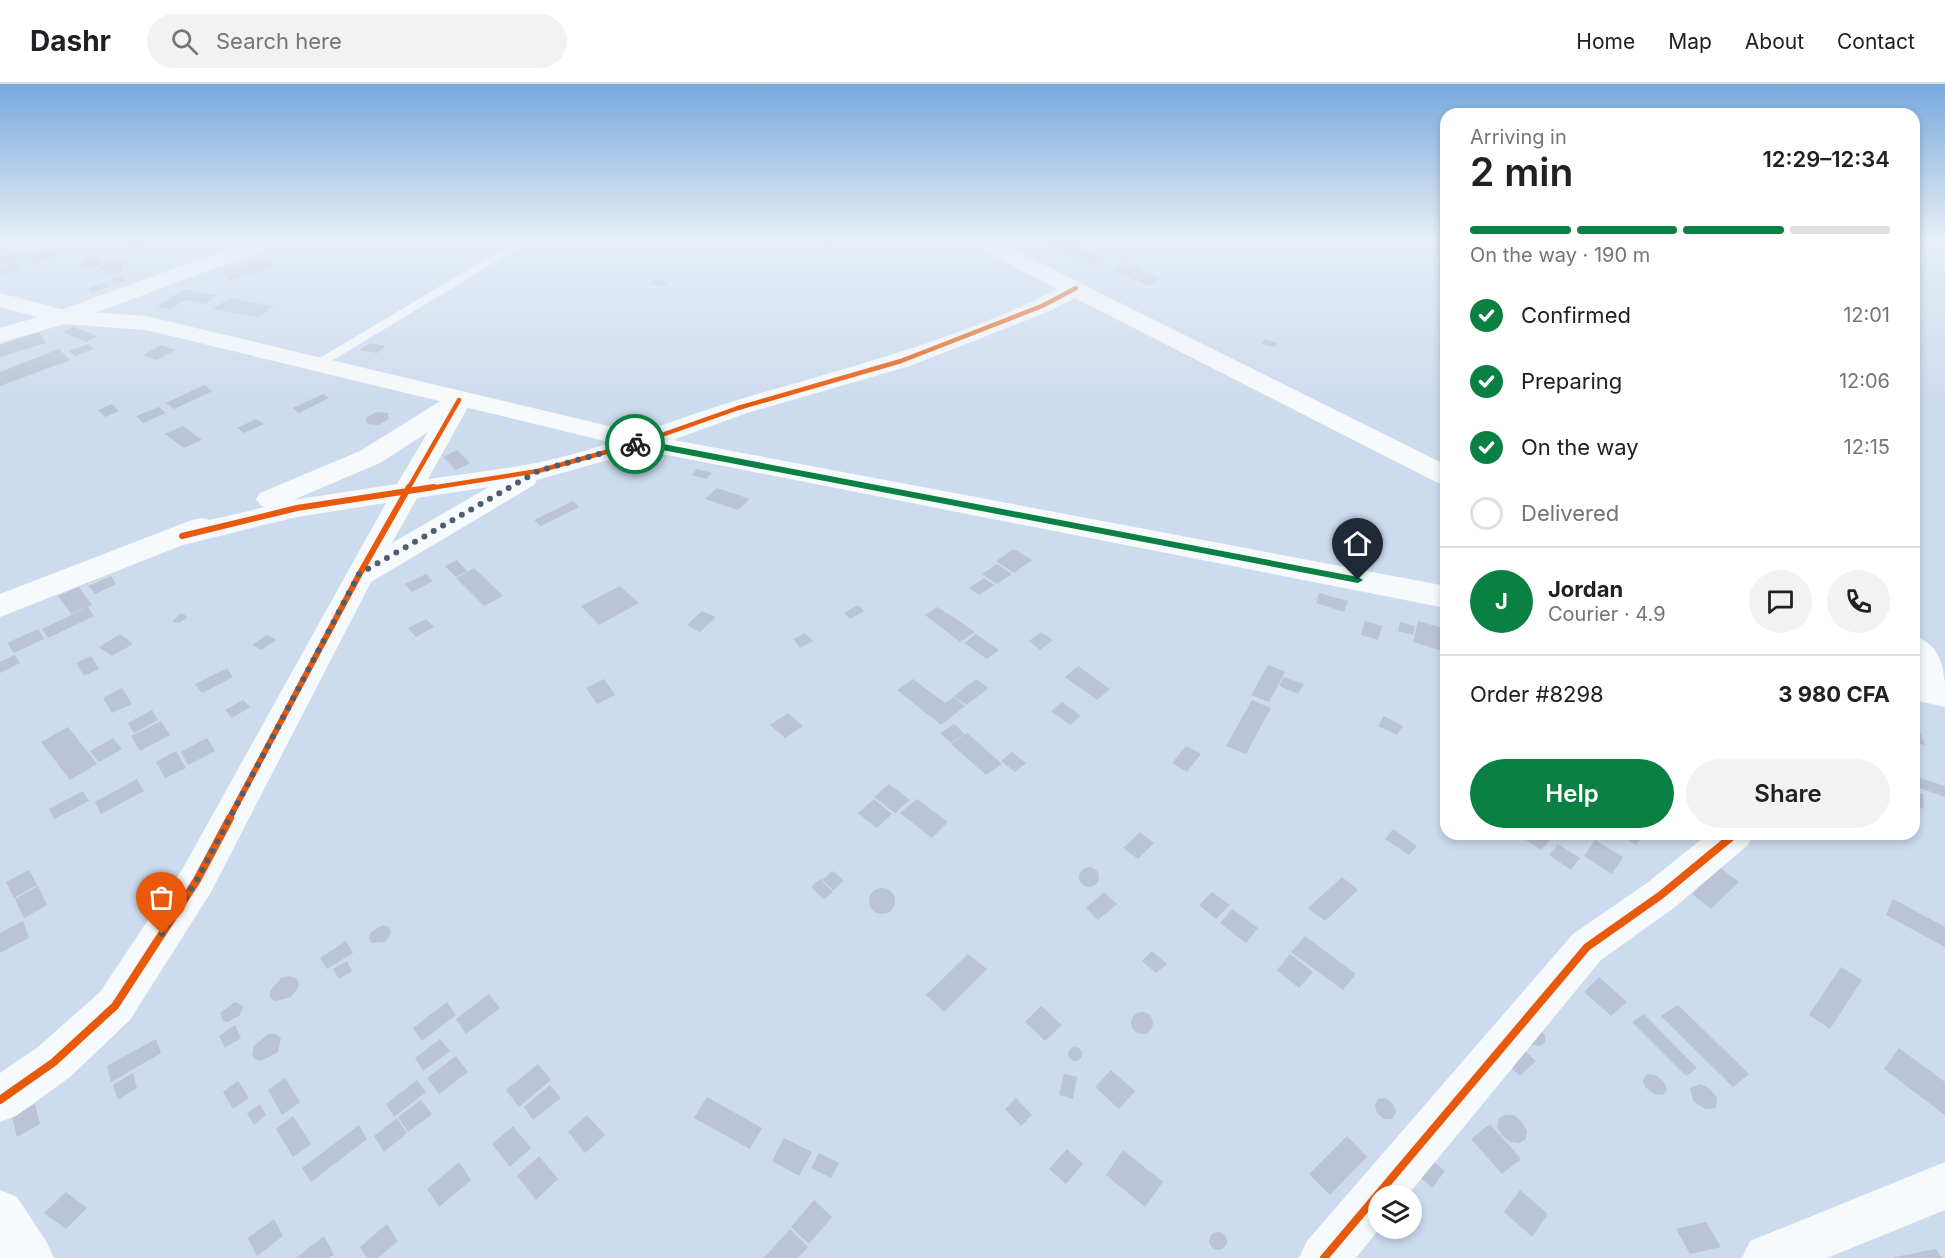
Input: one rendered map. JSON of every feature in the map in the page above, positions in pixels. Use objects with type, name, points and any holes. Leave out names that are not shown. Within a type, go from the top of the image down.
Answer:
[{"type":"street","points":[[0,336],[63,317],[126,294]]},
{"type":"street","points":[[182,536],[297,508],[538,471],[642,442],[738,408],[901,361],[1042,306],[1065,294]]},
{"type":"street","points":[[1087,294],[1440,473]]},
{"type":"street","points":[[0,300],[63,317],[146,323],[459,400],[642,442],[1440,596]]},
{"type":"street","points":[[0,1100],[54,1062],[115,1006],[197,880],[359,574],[410,489],[459,400]]},
{"type":"street","points":[[0,606],[182,536],[370,457],[459,400]]},
{"type":"street","points":[[359,574],[538,471]]},
{"type":"street","points":[[1920,657],[1945,692]]},
{"type":"street","points":[[1920,688],[1945,692]]},
{"type":"street","points":[[1324,1258],[1587,947],[1661,895],[1728,840]]},
{"type":"street","points":[[1767,1258],[1945,1186]]},
{"type":"street","points":[[0,1214],[29,1258]]},
{"type":"lane","points":[[315,365],[435,294]]},
{"type":"building","points":[[176,294],[217,295],[205,304],[185,300],[171,309],[157,307]]},
{"type":"building","points":[[229,298],[274,306],[259,317],[213,309]]},
{"type":"building","points":[[73,327],[98,336],[87,342],[62,332]]},
{"type":"building","points":[[39,332],[46,343],[0,357],[0,345]]},
{"type":"building","points":[[1265,339],[1278,343],[1275,347],[1261,344]]},
{"type":"building","points":[[370,343],[386,346],[377,353],[360,350]]},
{"type":"building","points":[[88,344],[94,349],[75,356],[69,351]]},
{"type":"building","points":[[161,345],[176,350],[157,360],[143,355]]},
{"type":"building","points":[[59,349],[70,360],[0,386],[0,372]]},
{"type":"building","points":[[204,385],[213,391],[174,409],[166,403]]},
{"type":"building","points":[[323,394],[329,398],[299,413],[293,408]]},
{"type":"building","points":[[112,404],[119,411],[105,417],[98,410]]},
{"type":"building","points":[[159,407],[166,413],[143,423],[136,416]]},
{"type":"building","points":[[376,412],[388,413],[389,419],[378,425],[367,424],[366,418]]},
{"type":"building","points":[[256,419],[264,424],[244,433],[237,428]]},
{"type":"building","points":[[183,426],[202,440],[184,448],[165,434]]},
{"type":"building","points":[[457,450],[470,463],[456,470],[443,457]]},
{"type":"building","points":[[697,469],[712,473],[706,479],[691,475]]},
{"type":"building","points":[[717,488],[750,499],[738,510],[705,499]]},
{"type":"building","points":[[573,501],[579,507],[541,526],[534,520]]},
{"type":"building","points":[[1014,549],[1032,560],[1014,573],[996,561]]},
{"type":"building","points":[[457,560],[467,571],[456,577],[445,566]]},
{"type":"building","points":[[997,564],[1012,574],[997,584],[982,574]]},
{"type":"building","points":[[474,568],[503,596],[484,606],[456,578]]},
{"type":"building","points":[[426,574],[433,581],[412,592],[405,584]]},
{"type":"building","points":[[111,576],[116,584],[95,594],[89,586]]},
{"type":"building","points":[[984,578],[994,585],[979,595],[969,588]]},
{"type":"building","points":[[620,586],[639,603],[599,625],[581,606]]},
{"type":"building","points":[[79,587],[92,605],[71,614],[58,596]]},
{"type":"building","points":[[1319,593],[1348,601],[1344,612],[1316,603]]},
{"type":"building","points":[[858,605],[864,611],[850,619],[844,613]]},
{"type":"building","points":[[88,607],[94,616],[48,638],[42,629]]},
{"type":"building","points":[[937,607],[975,632],[960,642],[925,615]]},
{"type":"building","points":[[702,611],[716,617],[700,632],[687,625]]},
{"type":"building","points":[[180,614],[184,614],[187,618],[179,623],[172,622]]},
{"type":"building","points":[[426,619],[434,627],[416,637],[408,628]]},
{"type":"building","points":[[1365,621],[1382,626],[1378,640],[1361,635]]},
{"type":"building","points":[[1418,621],[1440,627],[1440,650],[1413,642]]},
{"type":"building","points":[[1400,622],[1415,626],[1413,635],[1398,631]]},
{"type":"building","points":[[38,629],[44,639],[14,653],[7,643]]},
{"type":"building","points":[[1041,632],[1053,640],[1040,650],[1029,641]]},
{"type":"building","points":[[805,633],[813,641],[800,648],[793,639]]},
{"type":"building","points":[[120,634],[133,644],[112,656],[99,647]]},
{"type":"building","points":[[976,634],[999,650],[987,659],[964,643]]},
{"type":"building","points":[[267,635],[276,640],[261,650],[252,645]]},
{"type":"building","points":[[15,655],[20,663],[0,673],[0,662]]},
{"type":"building","points":[[91,656],[99,669],[84,676],[76,663]]},
{"type":"building","points":[[1268,665],[1285,672],[1269,702],[1251,695]]},
{"type":"building","points":[[1078,666],[1110,689],[1097,700],[1065,677]]},
{"type":"building","points":[[227,668],[233,677],[202,693],[195,684]]},
{"type":"building","points":[[1284,677],[1304,684],[1298,694],[1279,686]]},
{"type":"building","points":[[604,679],[615,695],[597,704],[586,688]]},
{"type":"building","points":[[913,679],[945,703],[954,697],[965,706],[941,725],[897,690]]},
{"type":"building","points":[[976,679],[989,688],[966,705],[954,696]]},
{"type":"building","points":[[122,688],[132,704],[112,713],[103,698]]},
{"type":"building","points":[[243,700],[250,707],[232,718],[225,710]]},
{"type":"building","points":[[1252,700],[1271,708],[1246,754],[1226,746]]},
{"type":"building","points":[[1062,702],[1081,716],[1070,725],[1051,711]]},
{"type":"building","points":[[152,710],[158,720],[134,733],[128,723]]},
{"type":"building","points":[[788,713],[803,726],[785,738],[770,725]]},
{"type":"building","points":[[1384,716],[1403,726],[1397,735],[1378,726]]},
{"type":"building","points":[[161,721],[170,735],[140,751],[131,736]]},
{"type":"building","points":[[954,724],[965,734],[951,743],[940,733]]},
{"type":"building","points":[[68,727],[97,764],[70,780],[41,742]]},
{"type":"building","points":[[1920,732],[1925,745],[1920,744]]},
{"type":"building","points":[[967,733],[1002,764],[986,775],[951,744]]},
{"type":"building","points":[[113,738],[122,749],[99,762],[90,751]]},
{"type":"building","points":[[207,738],[215,751],[188,765],[181,752]]},
{"type":"building","points":[[1186,746],[1201,754],[1187,772],[1172,763]]},
{"type":"building","points":[[176,751],[186,768],[165,778],[156,762]]},
{"type":"building","points":[[1012,752],[1026,763],[1015,772],[1001,761]]},
{"type":"building","points":[[1920,778],[1945,786],[1945,797],[1920,788]]},
{"type":"building","points":[[137,779],[144,791],[101,814],[95,802]]},
{"type":"building","points":[[889,784],[910,800],[895,813],[874,797]]},
{"type":"building","points":[[83,791],[89,801],[54,819],[49,809]]},
{"type":"building","points":[[1920,793],[1923,794],[1924,809],[1920,808]]},
{"type":"building","points":[[874,799],[892,814],[877,828],[858,813]]},
{"type":"building","points":[[917,799],[948,822],[932,838],[900,813]]},
{"type":"building","points":[[1393,829],[1417,846],[1409,855],[1385,839]]},
{"type":"building","points":[[1140,832],[1154,843],[1138,859],[1123,848]]},
{"type":"building","points":[[1526,840],[1550,840],[1541,850]]},
{"type":"building","points":[[1595,840],[1623,857],[1612,874],[1584,856]]},
{"type":"building","points":[[1628,840],[1640,840],[1636,845]]},
{"type":"building","points":[[1558,844],[1580,858],[1571,870],[1549,855]]},
{"type":"building","points":[[1089,867],[1096,870],[1099,877],[1096,884],[1089,887],[1082,884],[1079,877],[1082,870]]},
{"type":"building","points":[[1719,867],[1739,882],[1711,909],[1692,894]]},
{"type":"building","points":[[29,870],[37,885],[14,898],[6,882]]},
{"type":"building","points":[[833,871],[844,881],[833,890],[822,880]]},
{"type":"building","points":[[1342,877],[1358,890],[1325,921],[1308,908]]},
{"type":"building","points":[[820,879],[833,892],[824,899],[811,887]]},
{"type":"building","points":[[38,886],[47,905],[24,918],[15,899]]},
{"type":"building","points":[[882,888],[891,892],[895,901],[891,910],[882,914],[873,910],[869,901],[873,892]]},
{"type":"building","points":[[1104,892],[1117,904],[1098,920],[1086,908]]},
{"type":"building","points":[[1212,892],[1230,905],[1216,919],[1199,905]]},
{"type":"building","points":[[1893,899],[1945,927],[1945,947],[1886,915]]},
{"type":"building","points":[[1232,909],[1258,928],[1246,943],[1220,923]]},
{"type":"building","points":[[23,921],[29,938],[0,953],[0,933]]},
{"type":"building","points":[[383,925],[389,927],[391,931],[389,937],[384,942],[371,943],[369,938],[371,932]]},
{"type":"building","points":[[1305,936],[1356,974],[1343,990],[1291,952]]},
{"type":"building","points":[[346,941],[353,953],[327,969],[320,958]]},
{"type":"building","points":[[1152,951],[1167,964],[1156,973],[1142,961]]},
{"type":"building","points":[[968,954],[987,969],[944,1012],[926,995]]},
{"type":"building","points":[[1290,954],[1313,972],[1299,988],[1277,970]]},
{"type":"building","points":[[347,961],[352,971],[339,979],[333,969]]},
{"type":"building","points":[[1841,967],[1862,980],[1830,1029],[1809,1015]]},
{"type":"building","points":[[289,976],[296,978],[299,983],[291,997],[276,1001],[270,998],[270,991],[281,978]]},
{"type":"building","points":[[1599,977],[1627,1002],[1611,1016],[1584,992]]},
{"type":"building","points":[[489,994],[500,1008],[466,1034],[456,1019]]},
{"type":"building","points":[[235,1002],[243,1006],[240,1015],[228,1022],[223,1021],[220,1013]]},
{"type":"building","points":[[447,1002],[456,1015],[422,1041],[413,1028]]},
{"type":"building","points":[[1678,1005],[1749,1074],[1733,1087],[1661,1016]]},
{"type":"building","points":[[1041,1006],[1062,1025],[1045,1041],[1025,1022]]},
{"type":"building","points":[[1142,1012],[1150,1015],[1153,1023],[1150,1031],[1142,1034],[1134,1031],[1131,1023],[1134,1015]]},
{"type":"building","points":[[1644,1014],[1697,1068],[1686,1076],[1632,1022]]},
{"type":"building","points":[[235,1025],[241,1038],[225,1048],[219,1036]]},
{"type":"building","points":[[1539,1029],[1545,1035],[1545,1042],[1541,1046],[1531,1045]]},
{"type":"building","points":[[268,1034],[276,1034],[281,1038],[278,1052],[261,1061],[255,1059],[252,1054],[254,1046]]},
{"type":"building","points":[[156,1039],[161,1053],[111,1082],[107,1066]]},
{"type":"building","points":[[440,1039],[450,1051],[423,1071],[415,1058]]},
{"type":"building","points":[[1515,1042],[1536,1061],[1520,1076],[1500,1058]]},
{"type":"building","points":[[1072,1047],[1078,1047],[1082,1054],[1078,1061],[1072,1061],[1068,1057],[1068,1051]]},
{"type":"building","points":[[1899,1048],[1945,1082],[1945,1115],[1884,1069]]},
{"type":"building","points":[[456,1056],[468,1072],[439,1094],[427,1078]]},
{"type":"building","points":[[538,1064],[551,1080],[519,1107],[506,1090]]},
{"type":"building","points":[[1111,1070],[1135,1091],[1119,1109],[1095,1087]]},
{"type":"building","points":[[133,1073],[137,1088],[118,1100],[113,1085]]},
{"type":"building","points":[[1064,1074],[1077,1077],[1073,1099],[1059,1095]]},
{"type":"building","points":[[1647,1074],[1656,1075],[1664,1082],[1667,1090],[1663,1095],[1654,1094],[1645,1087],[1643,1080]]},
{"type":"building","points":[[285,1078],[300,1102],[282,1115],[268,1090]]},
{"type":"building","points":[[417,1080],[426,1092],[394,1117],[386,1104]]},
{"type":"building","points":[[238,1081],[249,1098],[233,1109],[223,1092]]},
{"type":"building","points":[[1701,1084],[1717,1097],[1716,1108],[1705,1109],[1693,1101],[1690,1088]]},
{"type":"building","points":[[550,1085],[561,1098],[533,1120],[524,1107]]},
{"type":"building","points":[[707,1097],[762,1128],[750,1149],[694,1118]]},
{"type":"building","points":[[1016,1098],[1032,1115],[1021,1126],[1005,1109]]},
{"type":"building","points":[[1386,1098],[1393,1104],[1396,1112],[1392,1119],[1384,1119],[1377,1113],[1375,1105],[1378,1099]]},
{"type":"building","points":[[421,1100],[432,1114],[408,1132],[398,1117]]},
{"type":"building","points":[[35,1104],[40,1124],[17,1137],[12,1117]]},
{"type":"building","points":[[260,1104],[266,1115],[254,1125],[247,1113]]},
{"type":"building","points":[[587,1115],[605,1135],[585,1153],[568,1132]]},
{"type":"building","points":[[1514,1115],[1522,1122],[1527,1131],[1526,1139],[1519,1143],[1511,1142],[1502,1136],[1497,1127],[1499,1118]]},
{"type":"building","points":[[293,1116],[311,1144],[293,1157],[276,1129]]},
{"type":"building","points":[[397,1118],[407,1133],[384,1152],[374,1136]]},
{"type":"building","points":[[1490,1124],[1521,1159],[1502,1174],[1471,1139]]},
{"type":"building","points":[[359,1125],[367,1139],[311,1182],[302,1168]]},
{"type":"building","points":[[513,1126],[531,1148],[510,1167],[492,1144]]},
{"type":"building","points":[[1347,1136],[1367,1157],[1330,1195],[1309,1174]]},
{"type":"building","points":[[784,1138],[812,1152],[799,1176],[772,1161]]},
{"type":"building","points":[[1067,1149],[1083,1164],[1066,1184],[1049,1169]]},
{"type":"building","points":[[1123,1150],[1163,1182],[1145,1207],[1106,1175]]},
{"type":"building","points":[[819,1153],[839,1163],[831,1178],[811,1168]]},
{"type":"building","points":[[1426,1155],[1445,1171],[1432,1188],[1414,1172]]},
{"type":"building","points":[[539,1156],[558,1179],[536,1200],[517,1176]]},
{"type":"building","points":[[459,1162],[471,1180],[439,1207],[427,1189]]},
{"type":"building","points":[[1520,1190],[1548,1214],[1532,1237],[1504,1212]]},
{"type":"building","points":[[66,1192],[87,1208],[66,1229],[44,1213]]},
{"type":"building","points":[[814,1200],[832,1217],[809,1244],[791,1227]]},
{"type":"building","points":[[274,1219],[283,1236],[257,1256],[248,1238]]},
{"type":"building","points":[[1706,1222],[1721,1247],[1690,1254],[1676,1229]]},
{"type":"building","points":[[387,1224],[398,1241],[378,1258],[367,1258],[360,1247]]},
{"type":"building","points":[[790,1229],[808,1247],[798,1258],[764,1258]]},
{"type":"building","points":[[1214,1232],[1222,1232],[1227,1237],[1225,1248],[1214,1250],[1209,1245],[1209,1237]]},
{"type":"building","points":[[324,1236],[334,1255],[329,1258],[296,1258]]},
{"type":"building","points":[[1936,1249],[1942,1258],[1895,1258],[1895,1257]]},
{"type":"cycle path","points":[[182,536],[297,508],[538,471],[642,442],[738,408],[901,361],[1042,306],[1065,294]]},
{"type":"cycle path","points":[[0,1100],[54,1062],[115,1006],[197,880],[359,575],[459,400]]},
{"type":"cycle path","points":[[1324,1258],[1587,947],[1661,895],[1728,840]]},
{"type":"way so far","points":[[162,934],[197,880],[359,574],[538,471],[635,444]]},
{"type":"route","points":[[635,444],[642,442],[1358,580]]}]
